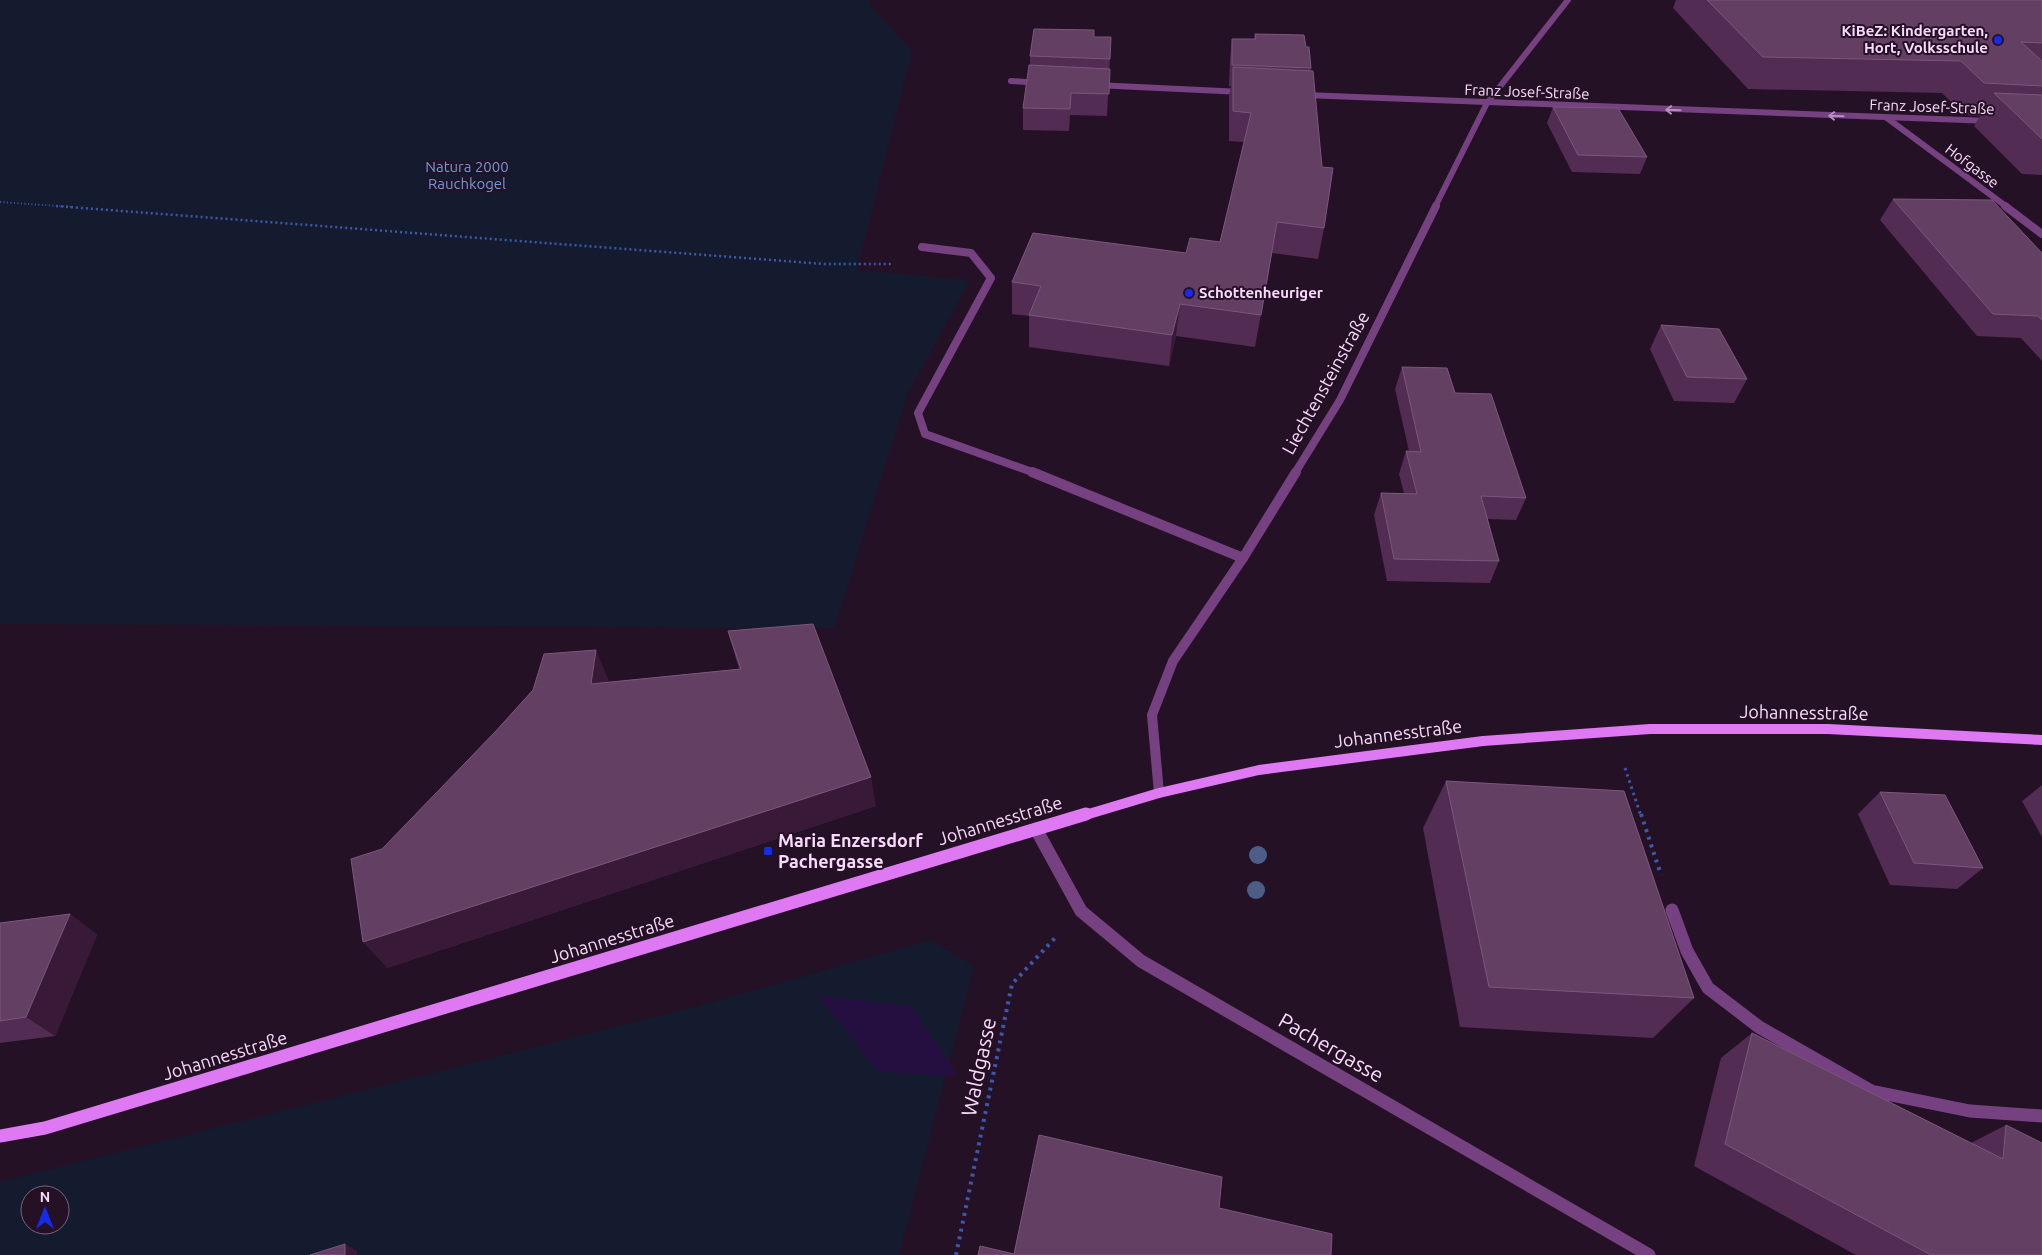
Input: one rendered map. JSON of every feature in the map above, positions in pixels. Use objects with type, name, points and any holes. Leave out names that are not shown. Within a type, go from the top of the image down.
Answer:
[{"type":"main road","name":"Johannesstraße","points":[[0,1136],[45,1128],[1159,793],[1259,770],[1483,741],[1650,729],[1828,729],[2042,740]]},
{"type":"street","name":"Liechtensteinstraße","points":[[1159,793],[1152,715],[1173,661],[1243,558],[1340,400],[1487,103],[1568,0]]},
{"type":"street","points":[[1011,82],[1051,83]]},
{"type":"street","points":[[1090,85],[1249,92]]},
{"type":"street","name":"Franz Josef-Straße","points":[[1299,94],[1487,103],[2003,122]]},
{"type":"street","name":"Hofgasse","points":[[1887,118],[2042,234]]},
{"type":"street","points":[[922,247],[971,253],[991,278],[918,413],[925,434],[1012,464],[1243,558]]},
{"type":"street","name":"Pachergasse","points":[[1036,829],[1082,911],[1141,961],[1649,1255]]},
{"type":"street","points":[[1672,910],[1686,951],[1708,988],[1759,1027],[1871,1091],[1970,1111],[2042,1116]]},
{"type":"path","points":[[0,202],[824,264],[907,264],[922,247]]},
{"type":"path","points":[[1612,731],[1672,910]]},
{"type":"path","name":"Waldgasse","points":[[956,1255],[1012,984],[1082,911]]},
{"type":"green space","name":"Natura 2000 Rauchkogel","points":[[0,0],[869,0],[868,3],[912,51],[857,270],[970,280],[907,395],[834,628],[0,624]]},
{"type":"green space","points":[[931,940],[974,966],[899,1255],[0,1255],[0,1182],[688,1009]]},
{"type":"shaded area","points":[[817,995],[911,1006],[958,1076],[879,1072]]},
{"type":"building","points":[[1707,0],[2042,0],[2042,43],[2021,42],[2042,61],[2042,86],[1984,83],[1961,61],[1763,57]]},
{"type":"building","points":[[1034,29],[1094,30],[1094,37],[1111,37],[1110,59],[1030,56]]},
{"type":"building","points":[[1255,34],[1304,35],[1306,47],[1309,47],[1311,68],[1232,65],[1232,39],[1256,39]]},
{"type":"building","points":[[1029,65],[1110,69],[1109,94],[1071,93],[1070,109],[1023,108]]},
{"type":"building","points":[[1233,67],[1313,71],[1322,167],[1333,168],[1324,228],[1277,222],[1261,315],[1180,304],[1172,335],[1029,315],[1041,286],[1012,282],[1033,233],[1186,253],[1190,238],[1220,242],[1251,113],[1233,111]]},
{"type":"building","points":[[1994,93],[2042,95],[2042,139]]},
{"type":"building","points":[[1553,107],[1618,108],[1647,157],[1578,155]]},
{"type":"building","points":[[1893,199],[1992,200],[2042,253],[2042,320],[2038,316],[1993,314]]},
{"type":"building","points":[[1661,325],[1719,329],[1747,379],[1687,377]]},
{"type":"building","points":[[1402,367],[1447,368],[1455,393],[1491,394],[1526,498],[1481,496],[1499,561],[1394,559],[1381,493],[1417,494],[1406,451],[1421,452]]},
{"type":"building","points":[[813,624],[871,777],[363,942],[351,859],[382,849],[495,732],[533,690],[544,654],[596,650],[591,684],[741,669],[728,631]]},
{"type":"building","points":[[1446,781],[1624,791],[1694,998],[1489,987]]},
{"type":"building","points":[[1880,792],[1945,795],[1983,868],[1914,863]]},
{"type":"building","points":[[70,914],[26,1017],[0,1021],[0,923]]},
{"type":"building","points":[[1752,1033],[2003,1159],[2006,1125],[2042,1143],[2042,1255],[1931,1255],[1725,1144]]},
{"type":"building","points":[[1039,1135],[1222,1177],[1219,1208],[1332,1234],[1331,1255],[978,1255],[980,1246],[1014,1254]]},
{"type":"building","points":[[345,1244],[345,1255],[310,1255]]},
{"type":"place","name":"KiBeZ: Kindergarten, Hort, Volksschule","points":[[1998,40]]},
{"type":"place","name":"Schottenheuriger","points":[[1189,293]]},
{"type":"place","name":"Maria Enzersdorf Pachergasse","points":[[768,851]]}]
